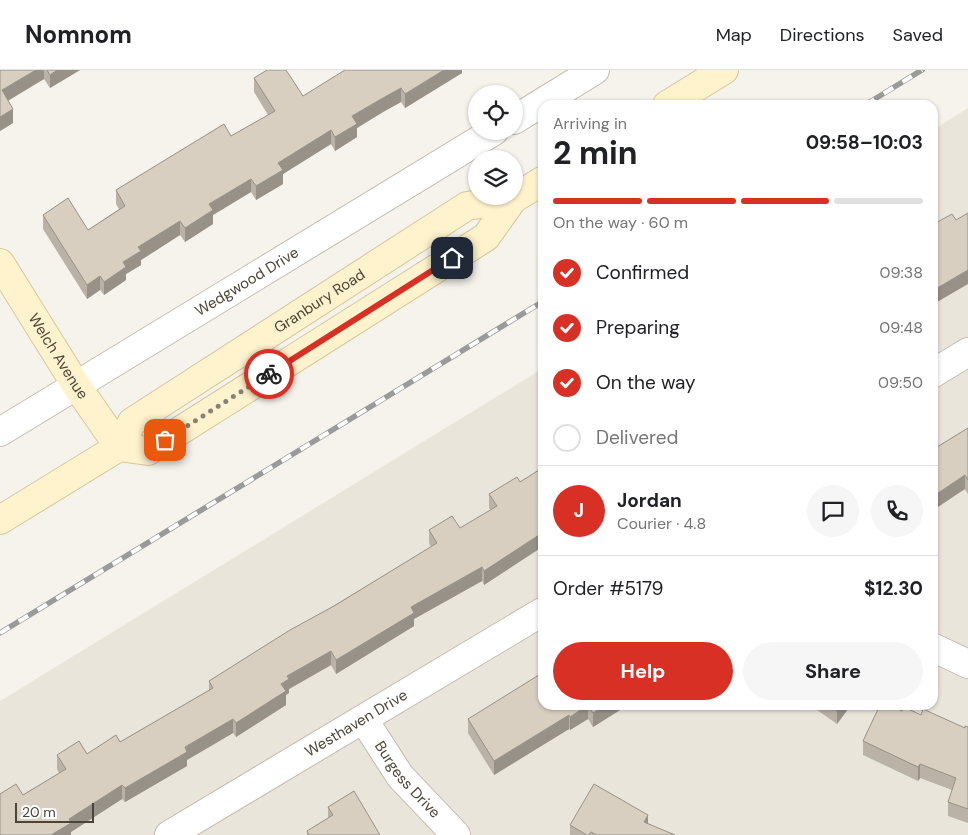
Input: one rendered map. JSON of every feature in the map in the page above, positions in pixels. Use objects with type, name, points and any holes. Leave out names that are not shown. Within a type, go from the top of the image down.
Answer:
[{"type":"main road","points":[[675,100],[724,70]]},
{"type":"main road","name":"Granbury Road","points":[[119,447],[132,422],[467,206],[513,199],[538,183]]},
{"type":"main road","name":"Welch Avenue","points":[[0,263],[76,385],[119,447]]},
{"type":"main road","points":[[0,520],[119,447]]},
{"type":"street","points":[[546,100],[595,70]]},
{"type":"street","points":[[523,114],[538,105]]},
{"type":"street","name":"Wedgwood Drive","points":[[0,432],[479,140]]},
{"type":"street","points":[[938,370],[968,352]]},
{"type":"street","name":"Westhaven Drive","points":[[169,835],[538,614]]},
{"type":"street","points":[[938,650],[968,664]]},
{"type":"street","name":"Burgess Drive","points":[[364,720],[400,776],[456,835]]},
{"type":"shaded area","points":[[968,108],[968,835],[0,835],[0,701],[538,371],[538,710],[938,710],[938,127]]},
{"type":"building","points":[[0,70],[36,70],[2,90],[13,109],[0,117]]},
{"type":"building","points":[[47,70],[57,70],[50,75]]},
{"type":"building","points":[[267,70],[286,70],[303,96],[345,70],[444,70],[405,94],[401,88],[352,116],[357,124],[335,137],[331,130],[278,163],[283,170],[256,186],[251,179],[209,204],[213,210],[185,228],[180,221],[138,247],[141,251],[123,262],[126,267],[104,282],[100,276],[87,285],[43,215],[68,198],[88,230],[125,206],[116,190],[224,124],[231,136],[275,111],[254,78]]},
{"type":"building","points":[[968,213],[968,270],[938,288],[938,222],[952,214],[956,220]]},
{"type":"building","points":[[968,428],[968,480],[965,475],[938,493],[938,446]]},
{"type":"building","points":[[538,471],[538,536],[484,571],[482,567],[411,607],[414,613],[336,660],[331,651],[287,676],[289,679],[281,684],[286,691],[236,723],[233,719],[185,747],[187,752],[125,788],[122,785],[69,819],[71,823],[51,835],[0,835],[0,794],[16,784],[23,795],[66,769],[57,755],[79,741],[87,754],[116,735],[120,742],[213,688],[209,681],[290,630],[334,606],[437,543],[429,530],[452,516],[460,528],[497,506],[489,494],[517,477],[520,482]]},
{"type":"building","points":[[538,675],[538,710],[580,710],[570,717],[569,715],[494,761],[468,719]]},
{"type":"building","points":[[878,710],[910,710],[921,715],[923,710],[925,710],[965,728],[965,726],[968,727],[968,809],[948,802],[956,778],[920,764],[918,767],[863,741]]},
{"type":"building","points":[[594,784],[648,815],[644,822],[675,835],[597,835],[591,832],[587,835],[570,825]]},
{"type":"building","points":[[354,791],[380,835],[309,835],[307,831],[333,815],[328,807]]},
{"type":"railway","points":[[873,100],[922,70]]},
{"type":"railway","points":[[0,633],[538,304]]},
{"type":"way so far","points":[[165,440],[269,374]]},
{"type":"route","points":[[269,374],[452,258]]}]
